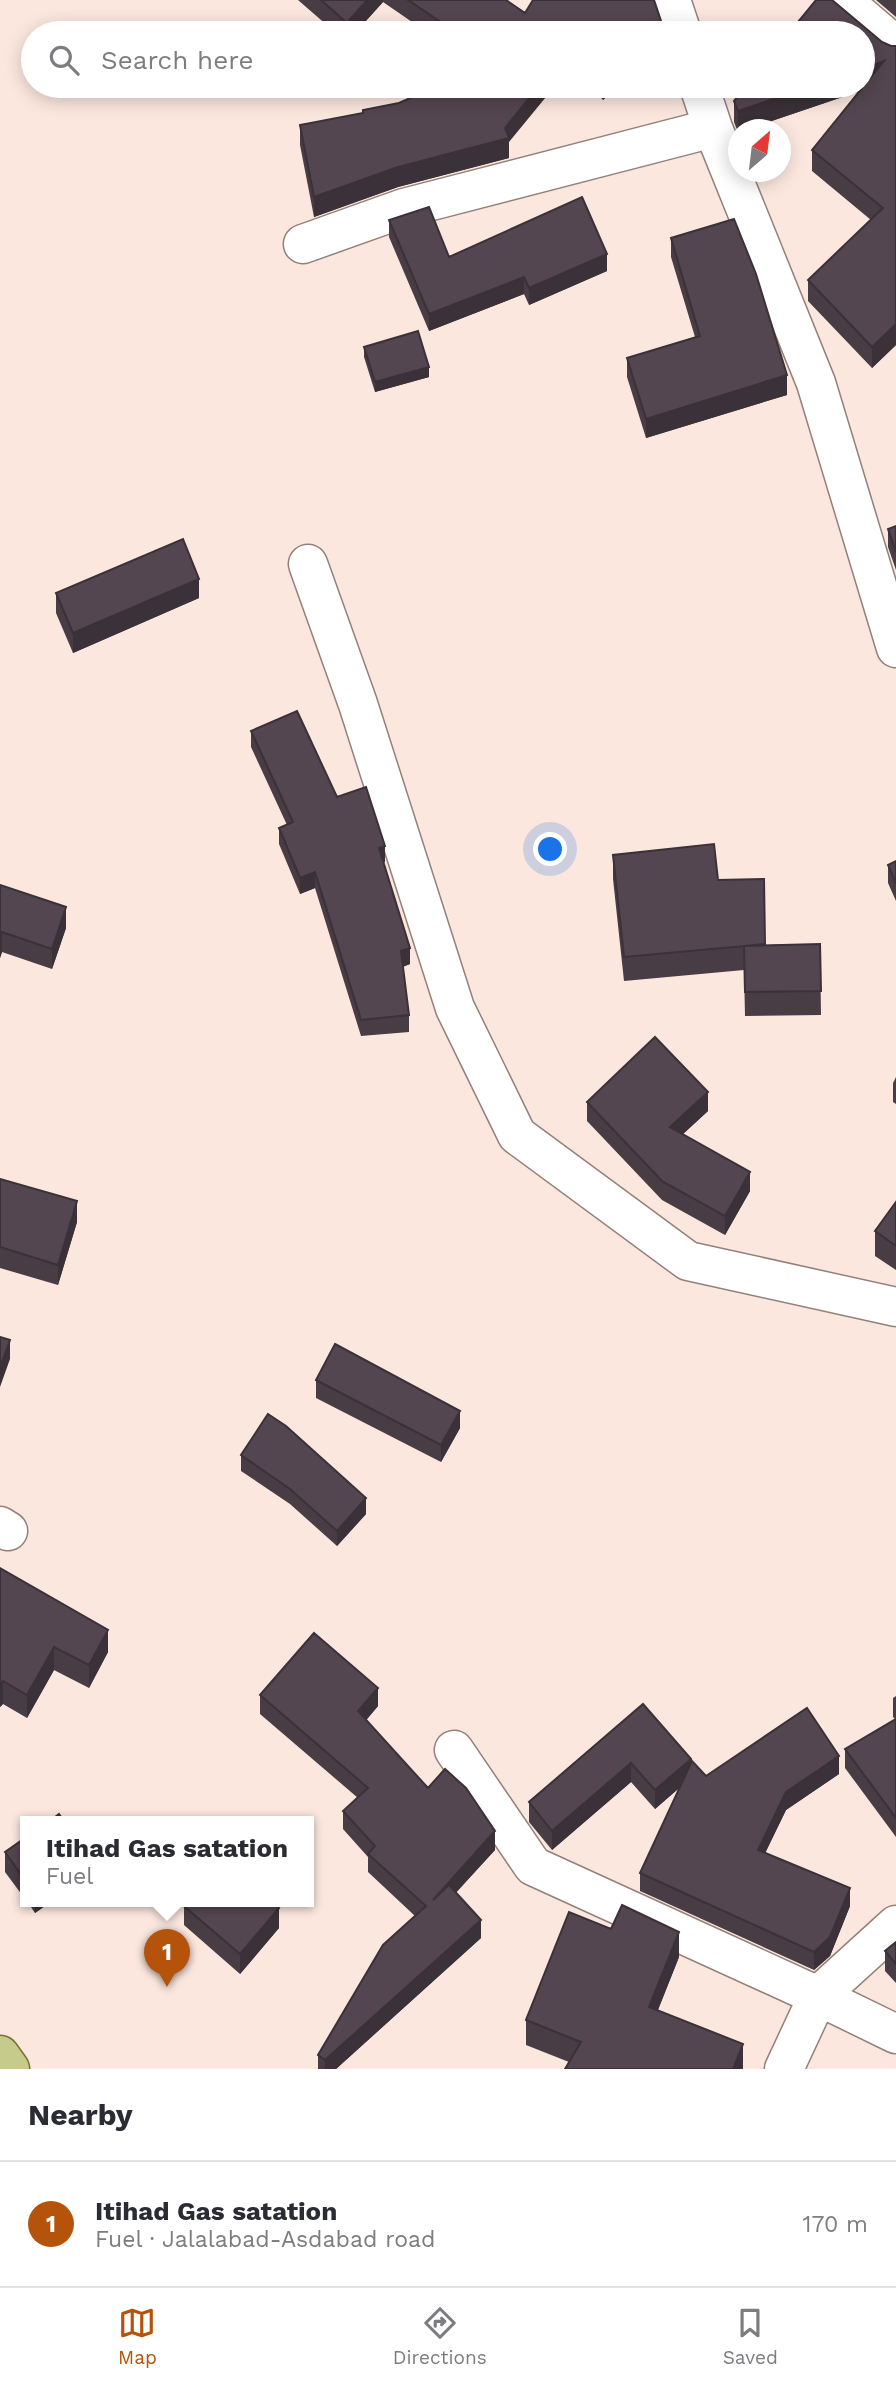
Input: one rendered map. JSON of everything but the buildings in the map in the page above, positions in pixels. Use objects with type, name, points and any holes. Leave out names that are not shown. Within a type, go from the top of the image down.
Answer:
[{"type":"main road","points":[[0,2055],[10,2069]]},
{"type":"street","points":[[671,0],[678,21]]},
{"type":"street","points":[[842,0],[867,21]]},
{"type":"street","points":[[875,28],[896,46]]},
{"type":"street","points":[[703,98],[816,383],[896,648]]},
{"type":"street","points":[[303,244],[404,208],[713,128]]},
{"type":"street","points":[[308,564],[358,704],[454,1008],[517,1135],[688,1261],[896,1307]]},
{"type":"street","points":[[454,1750],[533,1866],[896,2034]]},
{"type":"street","points":[[784,2069],[818,1996],[896,1925]]},
{"type":"place","name":"Itihad Gas satation","points":[[167,1987]]}]
